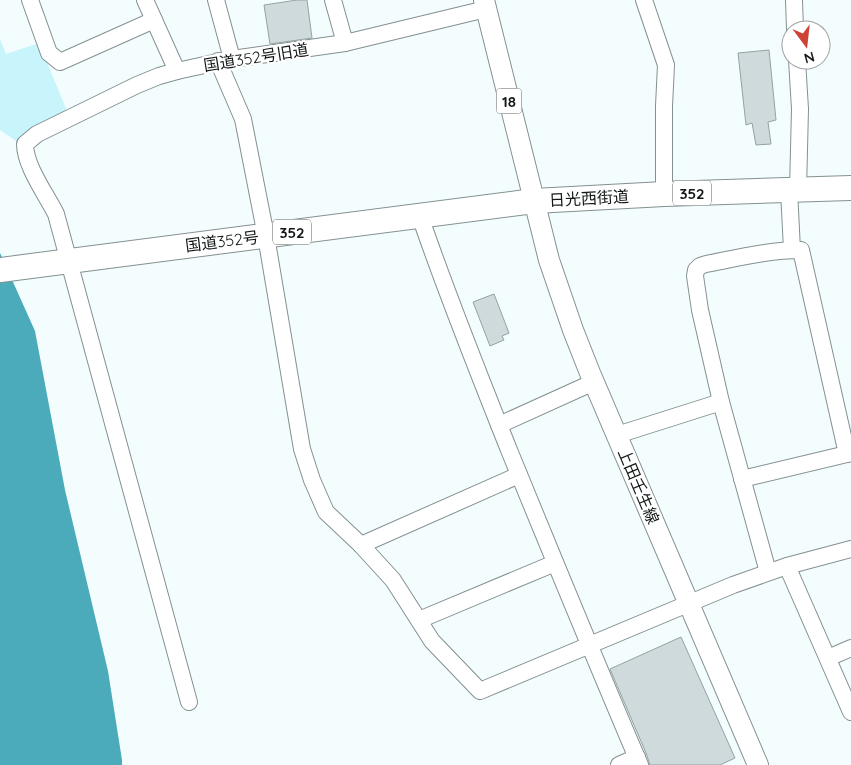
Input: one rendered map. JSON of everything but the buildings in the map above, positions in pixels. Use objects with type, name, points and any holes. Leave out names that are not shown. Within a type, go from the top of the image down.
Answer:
[{"type":"highway","name":"日光西街道","points":[[534,202],[664,194],[851,188]]},
{"type":"highway","name":"国道352号","points":[[0,270],[534,202]]},
{"type":"main road","name":"日光西街道","points":[[485,4],[534,202]]},
{"type":"main road","name":"上田壬生線","points":[[534,202],[572,330],[758,765]]},
{"type":"street","points":[[30,0],[49,53],[60,62],[154,20]]},
{"type":"street","points":[[145,0],[177,71]]},
{"type":"street","points":[[216,0],[225,60],[243,119],[266,236],[302,448],[312,480],[326,512],[361,545],[393,580],[432,641],[480,691],[688,603],[768,572],[851,549]]},
{"type":"street","points":[[333,0],[345,43]]},
{"type":"street","points":[[644,0],[666,65],[664,194]]},
{"type":"street","points":[[794,0],[795,20]]},
{"type":"street","name":"国道352号旧道","points":[[60,263],[56,214],[25,153],[25,144],[37,134],[137,85],[177,71],[225,60],[345,43],[485,4]]},
{"type":"street","points":[[792,250],[800,109],[798,70]]},
{"type":"street","points":[[420,216],[499,425],[638,761],[619,765]]},
{"type":"street","points":[[742,479],[849,454],[801,250],[754,255],[706,264],[696,270],[695,276],[700,310],[721,402],[742,479],[768,572]]},
{"type":"street","points":[[60,263],[189,702]]},
{"type":"street","points":[[499,425],[594,382]]},
{"type":"street","points":[[617,435],[721,402]]},
{"type":"street","points":[[361,545],[519,475]]},
{"type":"street","points":[[419,620],[555,563]]},
{"type":"street","points":[[787,566],[851,712]]},
{"type":"street","points":[[828,658],[851,648]]},
{"type":"shaded area","points":[[0,39],[6,54],[39,43],[67,111],[19,143],[0,130]]},
{"type":"water","points":[[0,253],[35,331],[65,490],[108,671],[122,765],[0,765]]}]
